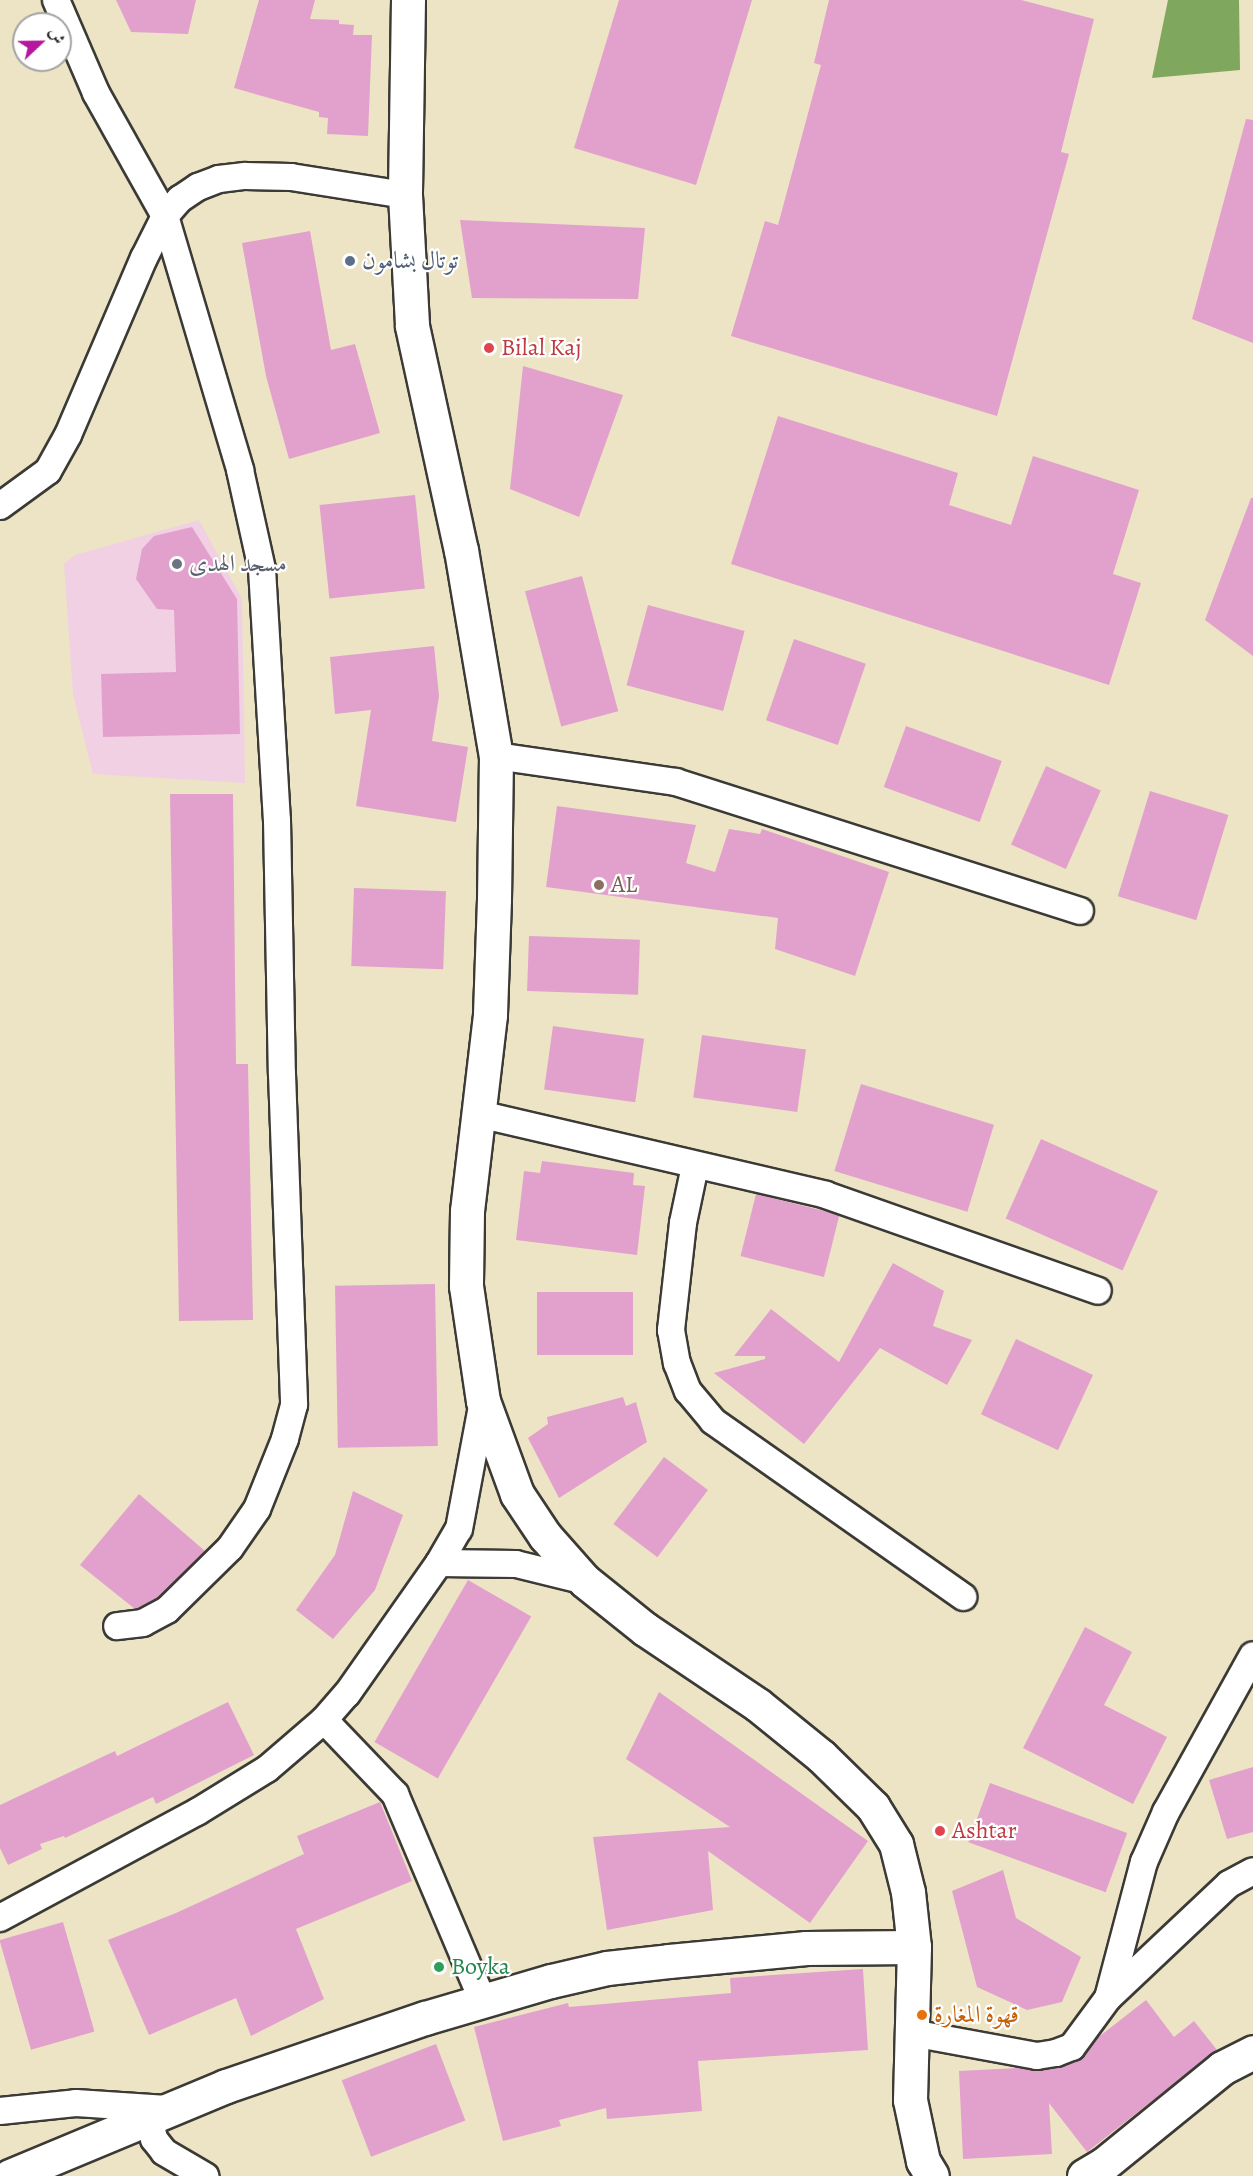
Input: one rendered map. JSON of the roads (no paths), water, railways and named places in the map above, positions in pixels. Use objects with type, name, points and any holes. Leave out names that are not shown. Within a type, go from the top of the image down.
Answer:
[{"type":"main road","points":[[408,0],[405,195],[412,326],[461,550],[495,756],[490,1003],[467,1211],[466,1286],[483,1401],[517,1494],[545,1536],[585,1581],[645,1629],[758,1705],[821,1756],[873,1807],[896,1844],[908,1892],[914,1947],[910,2100],[923,2161],[932,2176]]},
{"type":"main road","points":[[10,2176],[159,2113],[318,2054],[483,2001],[607,1968],[806,1948],[914,1947]]},
{"type":"main road","points":[[1084,2176],[1104,2164],[1222,2068],[1253,2052]]},
{"type":"street","points":[[56,0],[96,93],[165,216],[240,470],[262,569],[277,820],[282,1074],[294,1405],[285,1439],[257,1509],[230,1548],[167,1610],[143,1623],[117,1626]]},
{"type":"street","points":[[0,506],[48,471],[68,435],[165,216],[180,199],[198,187],[219,179],[245,176],[291,177],[405,195]]},
{"type":"street","points":[[495,756],[676,782],[1080,911]]},
{"type":"street","points":[[479,1114],[826,1195],[1098,1291]]},
{"type":"street","points":[[695,1166],[682,1223],[672,1330],[677,1363],[688,1391],[713,1420],[963,1597]]},
{"type":"street","points":[[0,1918],[152,1837],[257,1775],[324,1720],[347,1694],[439,1563],[459,1529],[483,1401]]},
{"type":"street","points":[[439,1563],[516,1564],[585,1581]]},
{"type":"street","points":[[1108,1998],[1144,1863],[1166,1812],[1253,1655]]},
{"type":"street","points":[[1231,1694],[1253,1680]]},
{"type":"street","points":[[324,1720],[395,1794],[483,2001]]},
{"type":"street","points":[[912,2033],[1036,2056],[1056,2053],[1072,2047],[1108,1998],[1229,1884],[1253,1871]]},
{"type":"street","points":[[0,2111],[76,2103],[159,2113],[154,2139],[164,2152],[205,2176]]},
{"type":"place","name":"توتال بشامون","points":[[350,261]]},
{"type":"place","name":"Bilal Kaj","points":[[489,348]]},
{"type":"place","name":"مسجد الهدى","points":[[177,564]]},
{"type":"place","name":"AL","points":[[599,885]]},
{"type":"place","name":"Ashtar","points":[[940,1831]]},
{"type":"place","name":"Boyka","points":[[439,1967]]},
{"type":"place","name":"قهوة المغارة","points":[[922,2015]]}]
